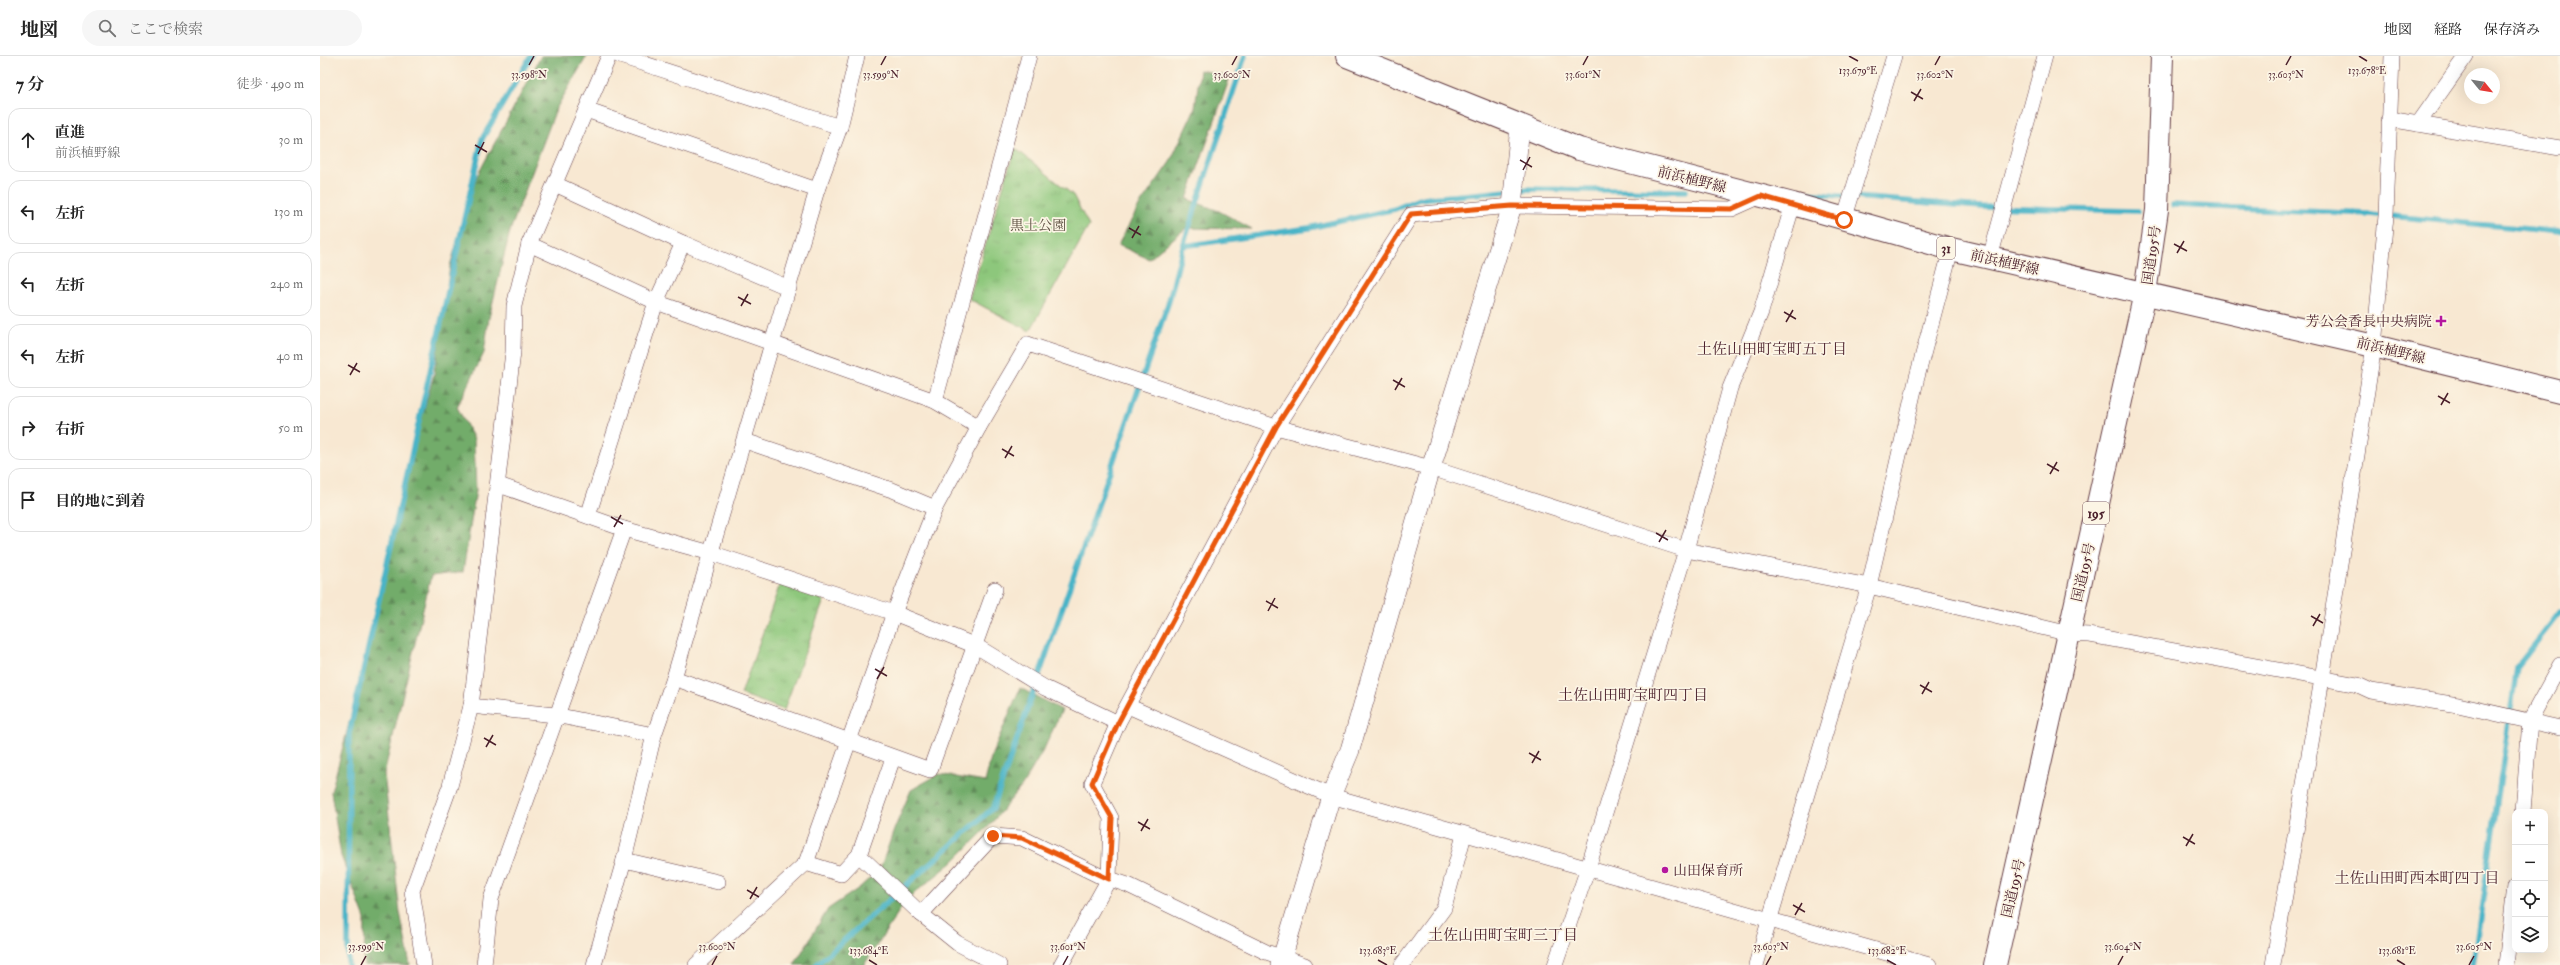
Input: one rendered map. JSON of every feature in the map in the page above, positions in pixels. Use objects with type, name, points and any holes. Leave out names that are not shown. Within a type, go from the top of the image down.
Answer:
[{"type":"main road","name":"前浜植野線","points":[[1347,56],[1579,149],[1793,204],[1847,212],[1951,249],[2374,346],[2560,392]]},
{"type":"main road","name":"国道195号","points":[[1995,965],[2145,293],[2157,210],[2162,56]]},
{"type":"street","points":[[424,965],[412,891],[450,786],[472,706],[499,485],[513,352],[514,306],[529,244],[609,56]]},
{"type":"street","points":[[620,56],[840,127]]},
{"type":"street","points":[[594,965],[624,860],[654,735],[674,678],[745,441],[772,342],[817,190],[840,127],[857,56]]},
{"type":"street","points":[[935,401],[1029,56]]},
{"type":"street","points":[[1847,212],[1894,56]]},
{"type":"street","points":[[1990,258],[2045,56]]},
{"type":"street","points":[[2273,965],[2322,679],[2374,346],[2386,216],[2392,56]]},
{"type":"street","points":[[2418,124],[2466,56]]},
{"type":"street","points":[[586,110],[817,190]]},
{"type":"street","points":[[2389,119],[2559,144]]},
{"type":"street","points":[[1281,961],[1331,796],[1350,750],[1431,468],[1513,195],[1520,126]]},
{"type":"street","points":[[555,184],[683,243],[789,288]]},
{"type":"street","points":[[1061,965],[1109,879],[1112,818],[1092,783],[1118,723],[1276,427],[1411,214],[1513,195],[1732,209],[1761,196]]},
{"type":"street","points":[[1555,965],[1588,868],[1686,550],[1730,388],[1760,312],[1793,204]]},
{"type":"street","points":[[588,516],[656,302],[683,243]]},
{"type":"street","points":[[529,244],[656,302],[935,401],[979,427]]},
{"type":"street","points":[[1756,965],[1869,586],[1916,381],[1951,249]]},
{"type":"street","points":[[696,965],[806,863],[894,614],[934,508],[979,427],[1028,344],[1276,427],[1431,468],[1686,550],[1869,586],[2070,634],[2089,635],[2322,679],[2530,720],[2560,728]]},
{"type":"street","points":[[745,441],[892,490],[934,508]]},
{"type":"street","points":[[499,485],[624,529],[711,553],[894,614],[976,646],[1045,688],[1118,723]]},
{"type":"street","points":[[484,965],[491,899],[555,714],[624,529]]},
{"type":"street","points":[[674,678],[848,742],[930,770],[976,646],[995,589]]},
{"type":"street","points":[[2523,809],[2530,720],[2560,665]]},
{"type":"street","points":[[472,706],[555,714],[654,735]]},
{"type":"street","points":[[1128,706],[1331,796],[1464,835],[1588,868],[1929,965]]},
{"type":"street","points":[[806,863],[841,874],[859,855],[893,758]]},
{"type":"street","points":[[1402,965],[1444,908],[1464,835]]},
{"type":"street","points":[[921,914],[993,836],[1022,838],[1109,879],[1128,885],[1266,952],[1281,961],[1305,965]]},
{"type":"street","points":[[859,855],[888,879],[921,914],[957,943],[999,965]]},
{"type":"street","points":[[624,860],[718,882]]},
{"type":"street","points":[[2506,965],[2512,912]]},
{"type":"green space","points":[[541,56],[587,56],[556,109],[510,231],[489,318],[484,353],[457,407],[474,439],[476,490],[463,572],[431,576],[384,774],[400,912],[410,965],[364,965],[365,919],[341,856],[331,792],[376,621],[413,449],[434,374],[450,266],[476,178]]},
{"type":"green space","points":[[1200,70],[1230,77],[1187,199],[1219,211],[1252,229],[1186,228],[1149,259],[1118,245],[1139,206],[1170,162],[1195,108]]},
{"type":"green space","name":"黒土公園","points":[[1015,148],[1073,195],[1089,226],[1030,331],[969,299]]},
{"type":"green space","points":[[780,584],[824,600],[784,710],[741,694]]},
{"type":"green space","points":[[1020,688],[1062,710],[1044,749],[1022,786],[990,825],[953,862],[907,899],[864,965],[794,965],[828,909],[859,888],[880,869],[895,827],[911,790],[939,774],[985,782],[992,754]]},
{"type":"waterway","points":[[348,965],[349,734],[482,139],[531,56]]},
{"type":"waterway","points":[[816,965],[993,808],[1169,301],[1183,246],[1245,56]]},
{"type":"waterway","points":[[1183,246],[1309,228],[1395,209],[1419,199],[1529,189],[1686,191]]},
{"type":"waterway","points":[[1791,192],[1982,207],[2138,211]]},
{"type":"waterway","points":[[2173,205],[2369,214],[2560,232]]},
{"type":"waterway","points":[[2473,965],[2517,667],[2560,612]]},
{"type":"place","name":"芳公会香長中央病院","points":[[2441,321]]},
{"type":"place","name":"山田保育所","points":[[1665,870]]},
{"type":"district","name":"土佐山田町宝町五丁目","points":[[1772,349]]},
{"type":"district","name":"土佐山田町宝町四丁目","points":[[1633,695]]},
{"type":"district","name":"土佐山田町西本町四丁目","points":[[2417,878]]},
{"type":"district","name":"土佐山田町宝町三丁目","points":[[1503,935]]},
{"type":"route","points":[[993,836],[1022,838],[1109,879],[1112,818],[1092,783],[1118,723],[1276,427],[1411,214],[1512,206],[1732,209],[1761,196],[1793,204],[1844,220]]}]
